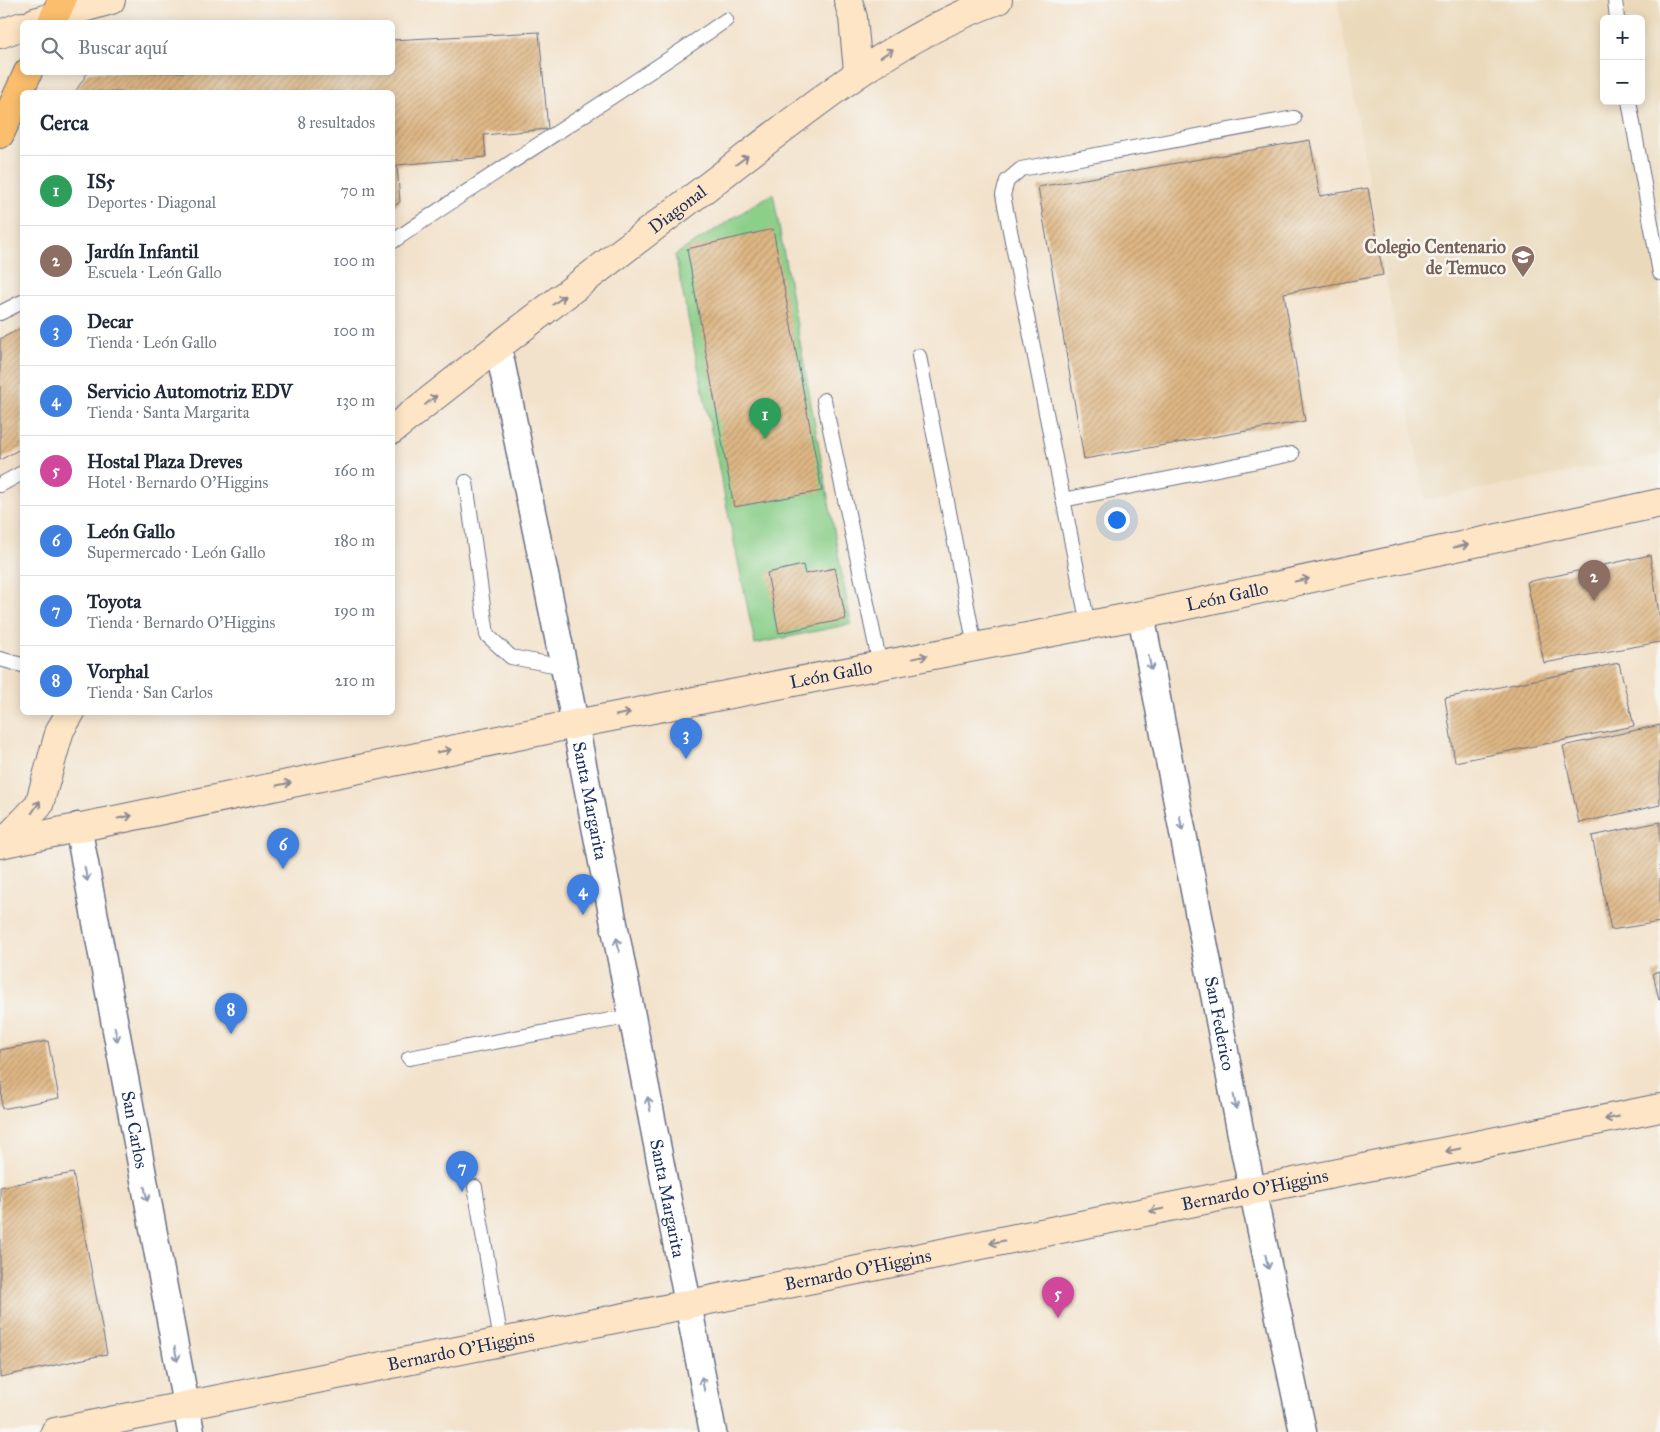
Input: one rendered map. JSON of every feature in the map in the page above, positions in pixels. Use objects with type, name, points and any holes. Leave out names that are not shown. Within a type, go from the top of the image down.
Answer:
[{"type":"main road","points":[[23,90],[27,75]]},
{"type":"main road","points":[[0,134],[20,100]]},
{"type":"street","points":[[51,15],[111,0]]},
{"type":"street","points":[[848,0],[853,18],[858,71]]},
{"type":"street","name":"Diagonal","points":[[395,428],[498,346],[858,71],[919,35],[986,3]]},
{"type":"street","points":[[0,34],[20,27]]},
{"type":"street","name":"Santa Margarita","points":[[498,346],[564,667],[713,1432]]},
{"type":"street","name":"León Gallo","points":[[2,843],[575,724],[1141,615],[1660,503]]},
{"type":"street","name":"San Federico","points":[[1141,615],[1253,1191],[1303,1432]]},
{"type":"street","points":[[2,843],[39,806],[63,718]]},
{"type":"street","name":"San Carlos","points":[[78,826],[191,1432]]},
{"type":"street","name":"Bernardo O'Higgins","points":[[55,1432],[1660,1108]]},
{"type":"lane","points":[[1615,0],[1617,15]]},
{"type":"lane","points":[[395,240],[457,197],[659,67],[726,20]]},
{"type":"lane","points":[[1630,105],[1660,272]]},
{"type":"lane","points":[[1088,625],[1003,195],[1007,181],[1021,169],[1294,118]]},
{"type":"lane","points":[[0,313],[20,303]]},
{"type":"lane","points":[[919,356],[975,647]]},
{"type":"lane","points":[[824,400],[880,665]]},
{"type":"lane","points":[[1063,500],[1292,454]]},
{"type":"lane","points":[[0,486],[20,475]]},
{"type":"lane","points":[[466,482],[487,635],[511,657],[564,667]]},
{"type":"lane","points":[[0,658],[20,664]]},
{"type":"lane","points":[[409,1058],[632,1016]]},
{"type":"lane","points":[[475,1187],[501,1341]]},
{"type":"shaded area","name":"Colegio Centenario de Temuco","points":[[1337,0],[1660,0],[1660,455],[1425,500]]},
{"type":"green space","points":[[773,193],[851,624],[755,644],[675,255]]},
{"type":"building","points":[[539,32],[548,129],[484,135],[486,157],[397,165],[400,202],[395,205],[395,90],[76,90],[86,75],[395,75],[395,40]]},
{"type":"building","points":[[1310,140],[1320,196],[1368,188],[1383,275],[1284,293],[1305,421],[1084,459],[1038,187]]},
{"type":"building","points":[[773,229],[822,491],[734,507],[687,249]]},
{"type":"building","points":[[20,329],[20,449],[0,460],[0,339]]},
{"type":"building","points":[[1650,555],[1660,620],[1660,642],[1544,663],[1527,582]]},
{"type":"building","points":[[803,565],[805,574],[835,568],[846,619],[779,633],[767,573]]},
{"type":"building","points":[[1619,663],[1634,726],[1455,762],[1445,698]]},
{"type":"building","points":[[1660,725],[1660,805],[1579,823],[1563,746]]},
{"type":"building","points":[[1660,822],[1660,922],[1611,930],[1592,836]]},
{"type":"building","points":[[1660,971],[1660,1000],[1659,1000],[1653,973]]},
{"type":"building","points":[[48,1041],[59,1098],[2,1109],[0,1050]]},
{"type":"building","points":[[73,1173],[107,1354],[0,1377],[0,1187]]},
{"type":"place","name":"Colegio Centenario de Temuco","points":[[1523,278]]},
{"type":"place","name":"IS5","points":[[765,439]]},
{"type":"place","name":"Jardín Infantil","points":[[1594,601]]},
{"type":"place","name":"Decar","points":[[686,759]]},
{"type":"place","name":"León Gallo","points":[[283,869]]},
{"type":"place","name":"Servicio Automotriz EDV","points":[[583,915]]},
{"type":"place","name":"Vorphal","points":[[231,1034]]},
{"type":"place","name":"Toyota","points":[[462,1192]]},
{"type":"place","name":"Hostal Plaza Dreves","points":[[1058,1318]]}]
